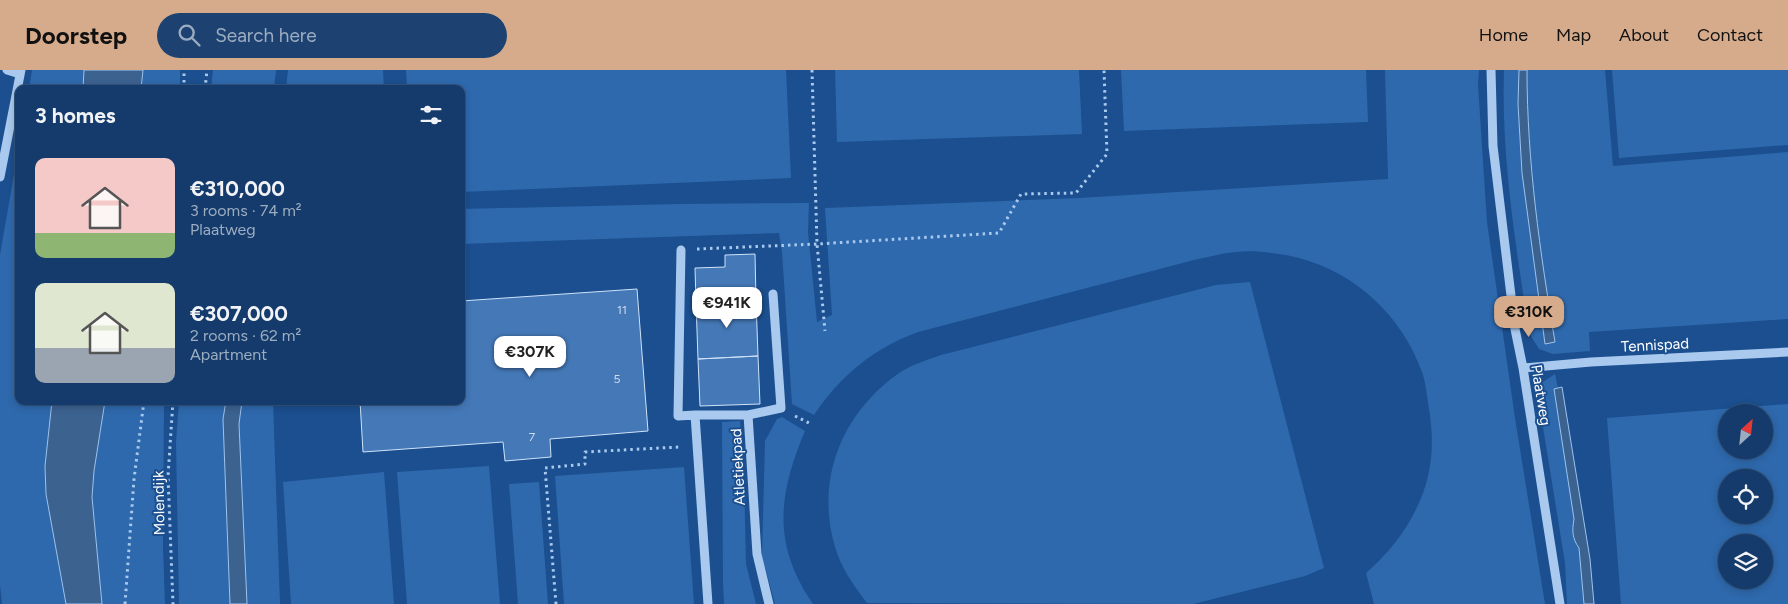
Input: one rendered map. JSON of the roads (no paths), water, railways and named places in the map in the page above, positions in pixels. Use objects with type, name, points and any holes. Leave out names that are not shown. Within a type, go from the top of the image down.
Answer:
[{"type":"street","points":[[7,70],[20,72],[18,85]]},
{"type":"street","name":"Plaatweg","points":[[1491,70],[1494,156],[1514,320],[1560,604]]},
{"type":"street","points":[[0,177],[15,98]]},
{"type":"street","points":[[681,250],[678,416],[748,415]]},
{"type":"street","name":"Atletiekpad","points":[[769,604],[756,554],[748,415],[781,408],[773,294]]},
{"type":"street","name":"Tennispad","points":[[1523,368],[1591,362],[1788,352]]},
{"type":"street","points":[[695,415],[708,604]]}]
